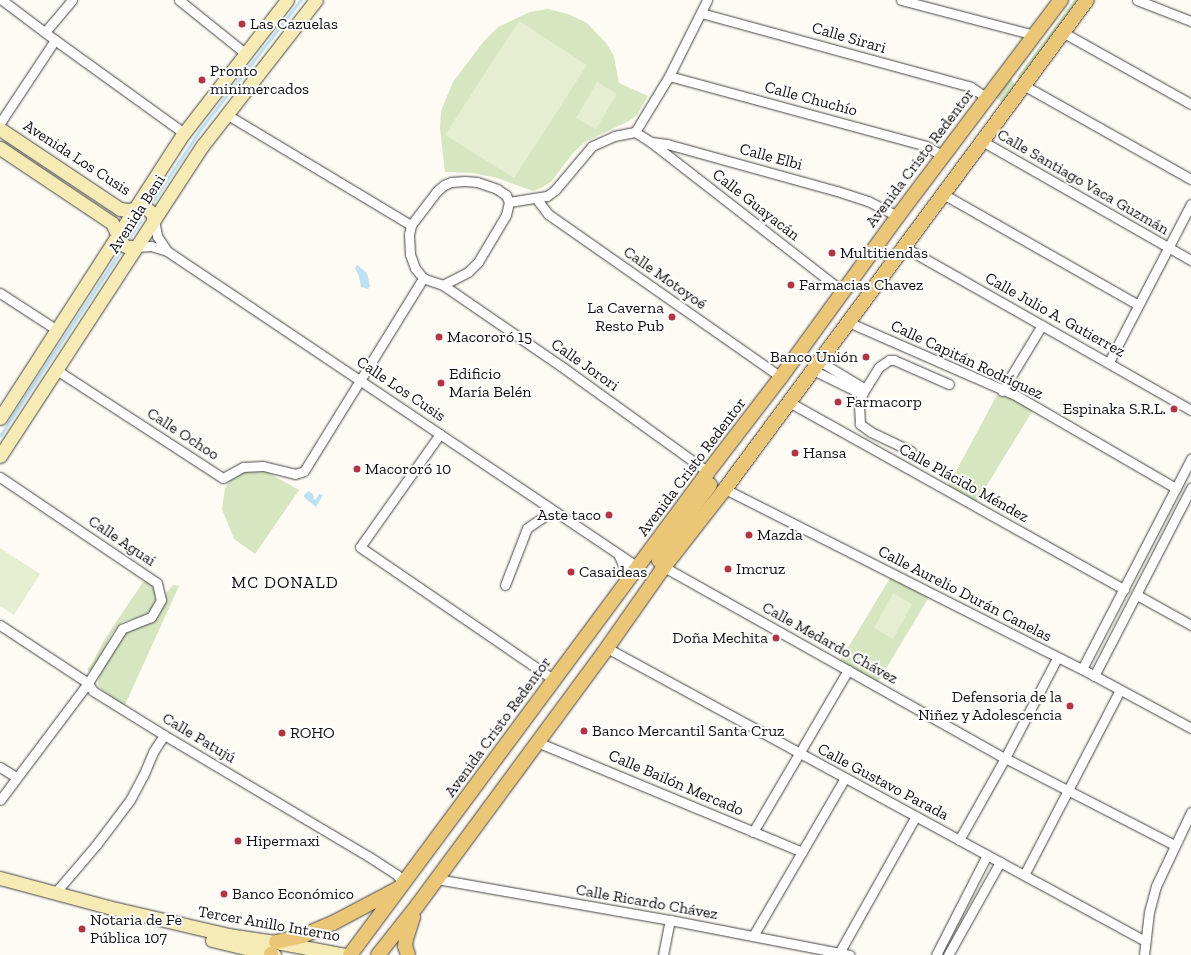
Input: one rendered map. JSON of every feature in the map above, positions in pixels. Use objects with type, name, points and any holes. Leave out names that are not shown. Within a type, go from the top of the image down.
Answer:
[{"type":"main road","name":"Avenida Cristo Redentor","points":[[350,955],[403,886],[708,472],[781,377],[842,291],[1061,0]]},
{"type":"main road","points":[[378,955],[417,906],[607,648],[664,567],[816,366],[982,141],[1025,86],[1087,0]]},
{"type":"main road","points":[[1016,60],[1013,78],[1020,85],[1025,86]]},
{"type":"main road","points":[[987,98],[994,99],[1000,107],[998,118],[992,129]]},
{"type":"main road","points":[[664,567],[659,560],[662,550],[736,448],[750,418]]},
{"type":"main road","points":[[537,742],[552,711],[640,588],[641,575],[634,573]]},
{"type":"main road","points":[[273,951],[302,936],[333,923],[386,893],[403,886]]},
{"type":"main road","points":[[408,955],[406,939],[417,906]]},
{"type":"street","points":[[2,0],[184,133]]},
{"type":"street","points":[[46,32],[72,0]]},
{"type":"street","points":[[179,0],[246,53]]},
{"type":"street","name":"Avenida Beni","points":[[0,418],[184,133],[287,0]]},
{"type":"street","name":"Avenida Beni","points":[[0,456],[55,369],[203,145],[316,0]]},
{"type":"street","points":[[509,202],[547,196],[555,190],[592,146],[614,136],[635,132],[669,76],[707,0]]},
{"type":"street","points":[[901,0],[1034,35]]},
{"type":"street","points":[[1137,0],[1191,21]]},
{"type":"street","name":"Calle Sirari","points":[[701,13],[970,88],[987,98]]},
{"type":"street","points":[[1064,33],[1191,104]]},
{"type":"street","points":[[0,123],[55,40]]},
{"type":"street","name":"Calle Chuchío","points":[[669,76],[926,146],[943,156]]},
{"type":"street","points":[[1025,86],[1191,179]]},
{"type":"street","points":[[226,114],[412,225]]},
{"type":"street","name":"Avenida Los Cusis","points":[[0,129],[112,204],[125,210],[136,208],[148,210],[152,213],[154,220]]},
{"type":"street","name":"Calle Elbi","points":[[635,132],[651,142],[667,144],[837,191],[868,201],[898,216]]},
{"type":"street","name":"Calle Santiago Vaca Guzmán","points":[[982,141],[1191,260]]},
{"type":"street","name":"Calle Guayacán","points":[[651,142],[842,291]]},
{"type":"street","points":[[0,148],[112,223],[118,237],[125,246],[136,247]]},
{"type":"street","points":[[451,182],[477,182],[488,185],[506,195],[509,202],[506,215],[478,262],[468,272],[443,285],[423,278],[415,268],[410,254],[409,234],[412,225],[438,191],[451,182]]},
{"type":"street","points":[[943,194],[1138,305]]},
{"type":"street","name":"Calle Motoyoé","points":[[536,198],[548,214],[781,377]]},
{"type":"street","points":[[104,218],[112,204]]},
{"type":"street","points":[[1109,362],[1191,204]]},
{"type":"street","name":"Calle Los Cusis","points":[[154,220],[157,236],[167,251]]},
{"type":"street","name":"Calle Los Cusis","points":[[136,247],[151,246],[167,251],[618,554],[634,573]]},
{"type":"street","name":"Calle Julio A. Gutierrez","points":[[904,247],[1109,362],[1191,410]]},
{"type":"street","points":[[360,380],[423,278]]},
{"type":"street","name":"Calle Jorori","points":[[443,285],[561,366],[708,472]]},
{"type":"street","points":[[0,292],[57,330]]},
{"type":"street","name":"Calle Capitán Rodríguez","points":[[848,322],[1016,396],[1176,488]]},
{"type":"street","points":[[1002,391],[1042,325]]},
{"type":"street","points":[[911,451],[872,432],[860,424],[859,405],[863,392],[879,367],[888,360],[894,360],[949,384]]},
{"type":"street","points":[[816,366],[863,392]]},
{"type":"street","name":"Calle Ochoo","points":[[55,369],[223,478],[243,467],[264,466],[295,474],[304,471],[360,380]]},
{"type":"street","name":"Calle Plácido Méndez","points":[[789,402],[1124,589]]},
{"type":"street","points":[[440,434],[360,547],[554,680]]},
{"type":"street","points":[[1082,669],[1191,459]]},
{"type":"street","name":"Calle Aguaí","points":[[0,477],[157,583],[160,600],[151,617],[122,629],[88,683],[0,800]]},
{"type":"street","name":"Calle Aurelio Durán Canelas","points":[[724,489],[1057,658],[1082,669],[1191,728]]},
{"type":"street","points":[[1094,676],[1190,494]]},
{"type":"street","points":[[505,585],[523,535],[527,528],[552,511]]},
{"type":"street","points":[[618,554],[634,573]]},
{"type":"street","name":"Calle Medardo Chávez","points":[[664,567],[1005,758],[1174,845]]},
{"type":"street","points":[[1137,595],[1191,625]]},
{"type":"street","name":"Calle Patujú","points":[[0,625],[88,683],[93,691],[388,869],[401,879],[403,886]]},
{"type":"street","points":[[1100,635],[1112,641]]},
{"type":"street","name":"Calle Gustavo Parada","points":[[607,648],[1145,941]]},
{"type":"street","points":[[958,840],[1005,758],[1057,658]]},
{"type":"street","points":[[753,832],[848,670]]},
{"type":"street","points":[[1024,875],[1120,690]]},
{"type":"street","points":[[55,893],[96,845],[130,800],[143,776],[153,752],[164,735]]},
{"type":"street","name":"Calle Bailón Mercado","points":[[537,742],[802,852]]},
{"type":"street","points":[[0,767],[16,777]]},
{"type":"street","points":[[752,936],[846,778]]},
{"type":"street","points":[[1144,955],[1149,912],[1156,886],[1174,845],[1191,812]]},
{"type":"street","points":[[839,953],[916,816]]},
{"type":"street","points":[[936,955],[987,855]]},
{"type":"street","points":[[948,955],[1000,862]]},
{"type":"street","points":[[388,869],[400,870],[415,868]]},
{"type":"street","name":"Tercer Anillo Interno","points":[[0,878],[55,893],[228,935],[273,951]]},
{"type":"street","name":"Calle Ricardo Chávez","points":[[437,879],[670,920],[850,955]]},
{"type":"street","name":"Tercer Anillo Interno","points":[[0,884],[132,920],[273,951],[345,955]]},
{"type":"street","points":[[663,955],[670,920]]},
{"type":"green space","points":[[1074,0],[1079,0],[1019,79],[1018,76]]},
{"type":"green space","points":[[548,9],[568,14],[587,23],[606,43],[614,56],[619,83],[648,96],[637,115],[629,121],[585,142],[573,153],[551,182],[533,191],[497,178],[473,173],[445,172],[440,129],[441,111],[453,82],[484,41],[498,27],[530,12]]},
{"type":"green space","points":[[519,21],[587,65],[514,178],[445,135]]},
{"type":"green space","points":[[1010,78],[1016,86],[1002,104],[1001,101],[995,97]]},
{"type":"green space","points":[[597,82],[617,94],[596,129],[576,118]]},
{"type":"green space","points":[[997,395],[1011,398],[1033,410],[976,503],[947,488]]},
{"type":"green space","points":[[254,470],[265,471],[299,490],[255,554],[234,539],[222,509],[225,488],[231,479],[240,473]]},
{"type":"green space","points":[[0,548],[40,574],[14,615],[0,606]]},
{"type":"green space","points":[[890,578],[929,597],[878,682],[840,661]]},
{"type":"green space","points":[[145,579],[155,589],[156,596],[152,609],[144,615],[122,622],[112,634],[95,666],[89,672],[87,669],[91,665],[106,637]]},
{"type":"green space","points":[[173,585],[179,586],[124,707],[101,689],[98,685],[99,676],[121,637],[131,629],[148,624],[158,617],[164,606],[166,593]]},
{"type":"green space","points":[[893,593],[912,604],[893,639],[874,628]]},
{"type":"water","points":[[357,265],[367,273],[370,286],[368,289],[361,287],[359,276],[355,268]]},
{"type":"water","points":[[308,491],[313,494],[314,500],[319,494],[323,495],[316,507],[304,497]]},
{"type":"waterway","points":[[151,204],[200,130],[301,0]]},
{"type":"waterway","points":[[129,238],[140,221]]},
{"type":"waterway","points":[[0,436],[120,252]]},
{"type":"place","name":"Las Cazuelas","points":[[242,24]]},
{"type":"place","name":"Pronto minimercados","points":[[202,80]]},
{"type":"place","name":"Multitiendas","points":[[832,253]]},
{"type":"place","name":"Farmacias Chavez","points":[[791,285]]},
{"type":"place","name":"La Caverna Resto Pub","points":[[672,317]]},
{"type":"place","name":"Macororó 15","points":[[439,337]]},
{"type":"place","name":"Banco Unión","points":[[866,357]]},
{"type":"place","name":"Edificio María Belén","points":[[441,383]]},
{"type":"place","name":"Farmacorp","points":[[838,402]]},
{"type":"place","name":"Espinaka S.R.L.","points":[[1174,409]]},
{"type":"place","name":"Hansa","points":[[795,453]]},
{"type":"place","name":"Macororó 10","points":[[357,469]]},
{"type":"place","name":"Aste taco","points":[[609,515]]},
{"type":"place","name":"Mazda","points":[[749,535]]},
{"type":"place","name":"Imcruz","points":[[728,569]]},
{"type":"place","name":"Casaideas","points":[[571,572]]},
{"type":"place","name":"Doña Mechita","points":[[776,638]]},
{"type":"place","name":"Defensoria de la Niñez y Adolescencia","points":[[1070,706]]},
{"type":"place","name":"Banco Mercantil Santa Cruz","points":[[584,731]]},
{"type":"place","name":"ROHO","points":[[282,733]]},
{"type":"place","name":"Hipermaxi","points":[[238,841]]},
{"type":"place","name":"Banco Económico","points":[[224,894]]},
{"type":"place","name":"Notaria de Fe Pública 107","points":[[82,929]]},
{"type":"district","name":"MC DONALD","points":[[285,583]]}]
